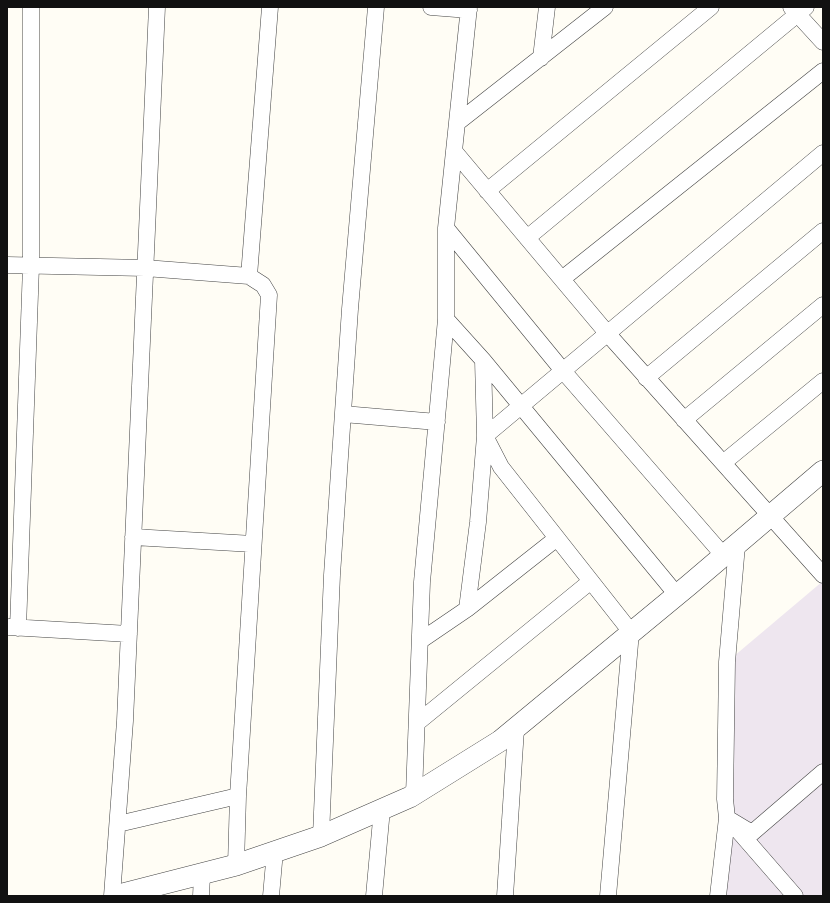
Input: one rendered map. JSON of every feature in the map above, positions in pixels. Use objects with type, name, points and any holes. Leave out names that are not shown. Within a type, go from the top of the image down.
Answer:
[{"type":"street","points":[[31,7],[31,266],[13,628],[129,634]]},
{"type":"street","points":[[112,896],[118,824],[129,634],[157,7]]},
{"type":"street","points":[[249,276],[270,7]]},
{"type":"street","points":[[321,836],[332,575],[350,309],[376,7]]},
{"type":"street","points":[[414,794],[422,582],[446,319],[446,228],[469,9],[431,7]]},
{"type":"street","points":[[541,58],[547,7]]},
{"type":"street","points":[[457,123],[605,7]]},
{"type":"street","points":[[487,191],[711,7]]},
{"type":"street","points":[[527,238],[799,9],[823,42]]},
{"type":"street","points":[[562,279],[823,71]]},
{"type":"street","points":[[454,151],[646,378],[823,575]]},
{"type":"street","points":[[486,436],[823,153]]},
{"type":"street","points":[[446,228],[564,372],[730,550],[724,799],[727,818],[718,896]]},
{"type":"street","points":[[646,378],[823,231]]},
{"type":"street","points":[[7,265],[145,268],[249,276],[262,285],[268,295],[238,796],[236,865]]},
{"type":"street","points":[[684,420],[823,305]]},
{"type":"street","points":[[446,319],[483,360],[676,595]]},
{"type":"street","points":[[467,608],[478,522],[486,436],[483,360]]},
{"type":"street","points":[[723,464],[823,381]]},
{"type":"street","points":[[343,414],[437,422]]},
{"type":"street","points":[[486,436],[501,467],[632,632],[608,896]]},
{"type":"street","points":[[115,896],[202,875],[236,865],[321,836],[414,794],[500,741],[516,729],[823,471]]},
{"type":"street","points":[[133,537],[254,544]]},
{"type":"street","points":[[420,641],[467,608],[557,538]]},
{"type":"street","points":[[417,723],[591,581]]},
{"type":"street","points":[[502,896],[516,729]]},
{"type":"street","points":[[727,818],[752,833],[823,772]]},
{"type":"street","points":[[118,824],[238,796]]},
{"type":"street","points":[[374,896],[382,809]]},
{"type":"street","points":[[727,818],[795,896]]},
{"type":"street","points":[[270,896],[275,851]]},
{"type":"street","points":[[201,896],[202,875]]},
{"type":"shaded area","points":[[823,581],[823,896],[714,896],[727,662]]}]
